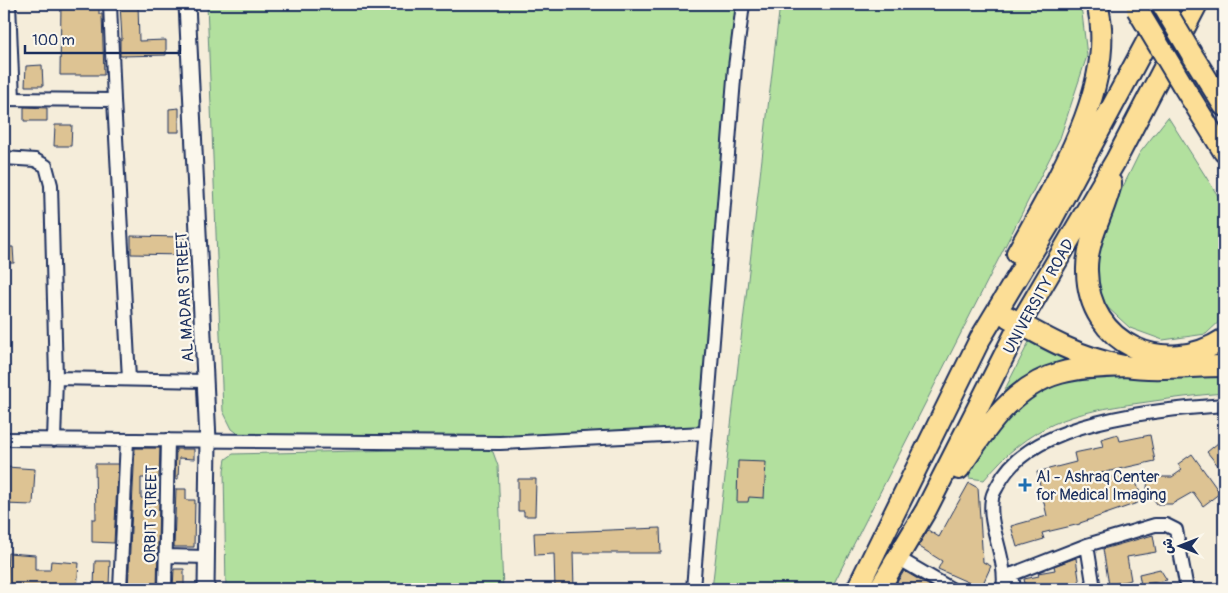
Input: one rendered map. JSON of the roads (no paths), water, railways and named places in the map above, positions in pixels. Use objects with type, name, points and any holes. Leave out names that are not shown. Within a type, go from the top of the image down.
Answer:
[{"type":"highway","points":[[980,339],[1015,258],[1061,170],[1091,101],[1102,46],[1097,4]]},
{"type":"highway","points":[[1162,4],[1224,106]]},
{"type":"highway","name":"UNIVERSITY ROAD","points":[[857,589],[980,339],[1052,221],[1167,4]]},
{"type":"highway","name":"UNIVERSITY ROAD","points":[[879,589],[926,510],[1020,324],[1116,160],[1198,4]]},
{"type":"highway","points":[[1135,7],[1224,152]]},
{"type":"highway","points":[[1194,105],[1224,166]]},
{"type":"highway","points":[[1116,160],[1109,193],[1088,259],[1088,289],[1098,315],[1122,340],[1138,350],[1157,356],[1193,355],[1210,348],[1224,339]]},
{"type":"highway","points":[[998,311],[1087,357],[1126,366]]},
{"type":"highway","points":[[926,510],[948,484],[1001,410],[1017,396],[1059,373],[1126,366],[1224,366]]},
{"type":"street","points":[[9,4],[8,99],[114,100]]},
{"type":"street","points":[[110,4],[129,379]]},
{"type":"street","name":"AL MADAR STREET","points":[[187,4],[208,440],[206,589]]},
{"type":"street","points":[[692,589],[735,67],[743,4]]},
{"type":"street","points":[[4,158],[35,160],[46,166],[51,185],[56,378],[54,440]]},
{"type":"street","points":[[56,378],[206,381]]},
{"type":"street","points":[[1014,589],[1007,580],[993,517],[992,498],[1003,476],[1018,460],[1045,442],[1072,430],[1124,416],[1224,405]]},
{"type":"street","points":[[4,439],[500,443],[704,432]]},
{"type":"street","points":[[120,589],[126,440]]},
{"type":"street","name":"ORBIT STREET","points":[[165,589],[168,440]]},
{"type":"street","points":[[1007,580],[1087,546],[1155,525],[1166,525],[1176,530],[1187,589]]},
{"type":"street","points":[[1087,546],[1094,589]]},
{"type":"street","points":[[166,556],[207,557]]},
{"type":"street","points":[[898,558],[951,589]]},
{"type":"place","name":"Al - Ashraq Center for Medical Imaging","points":[[1025,485]]}]
